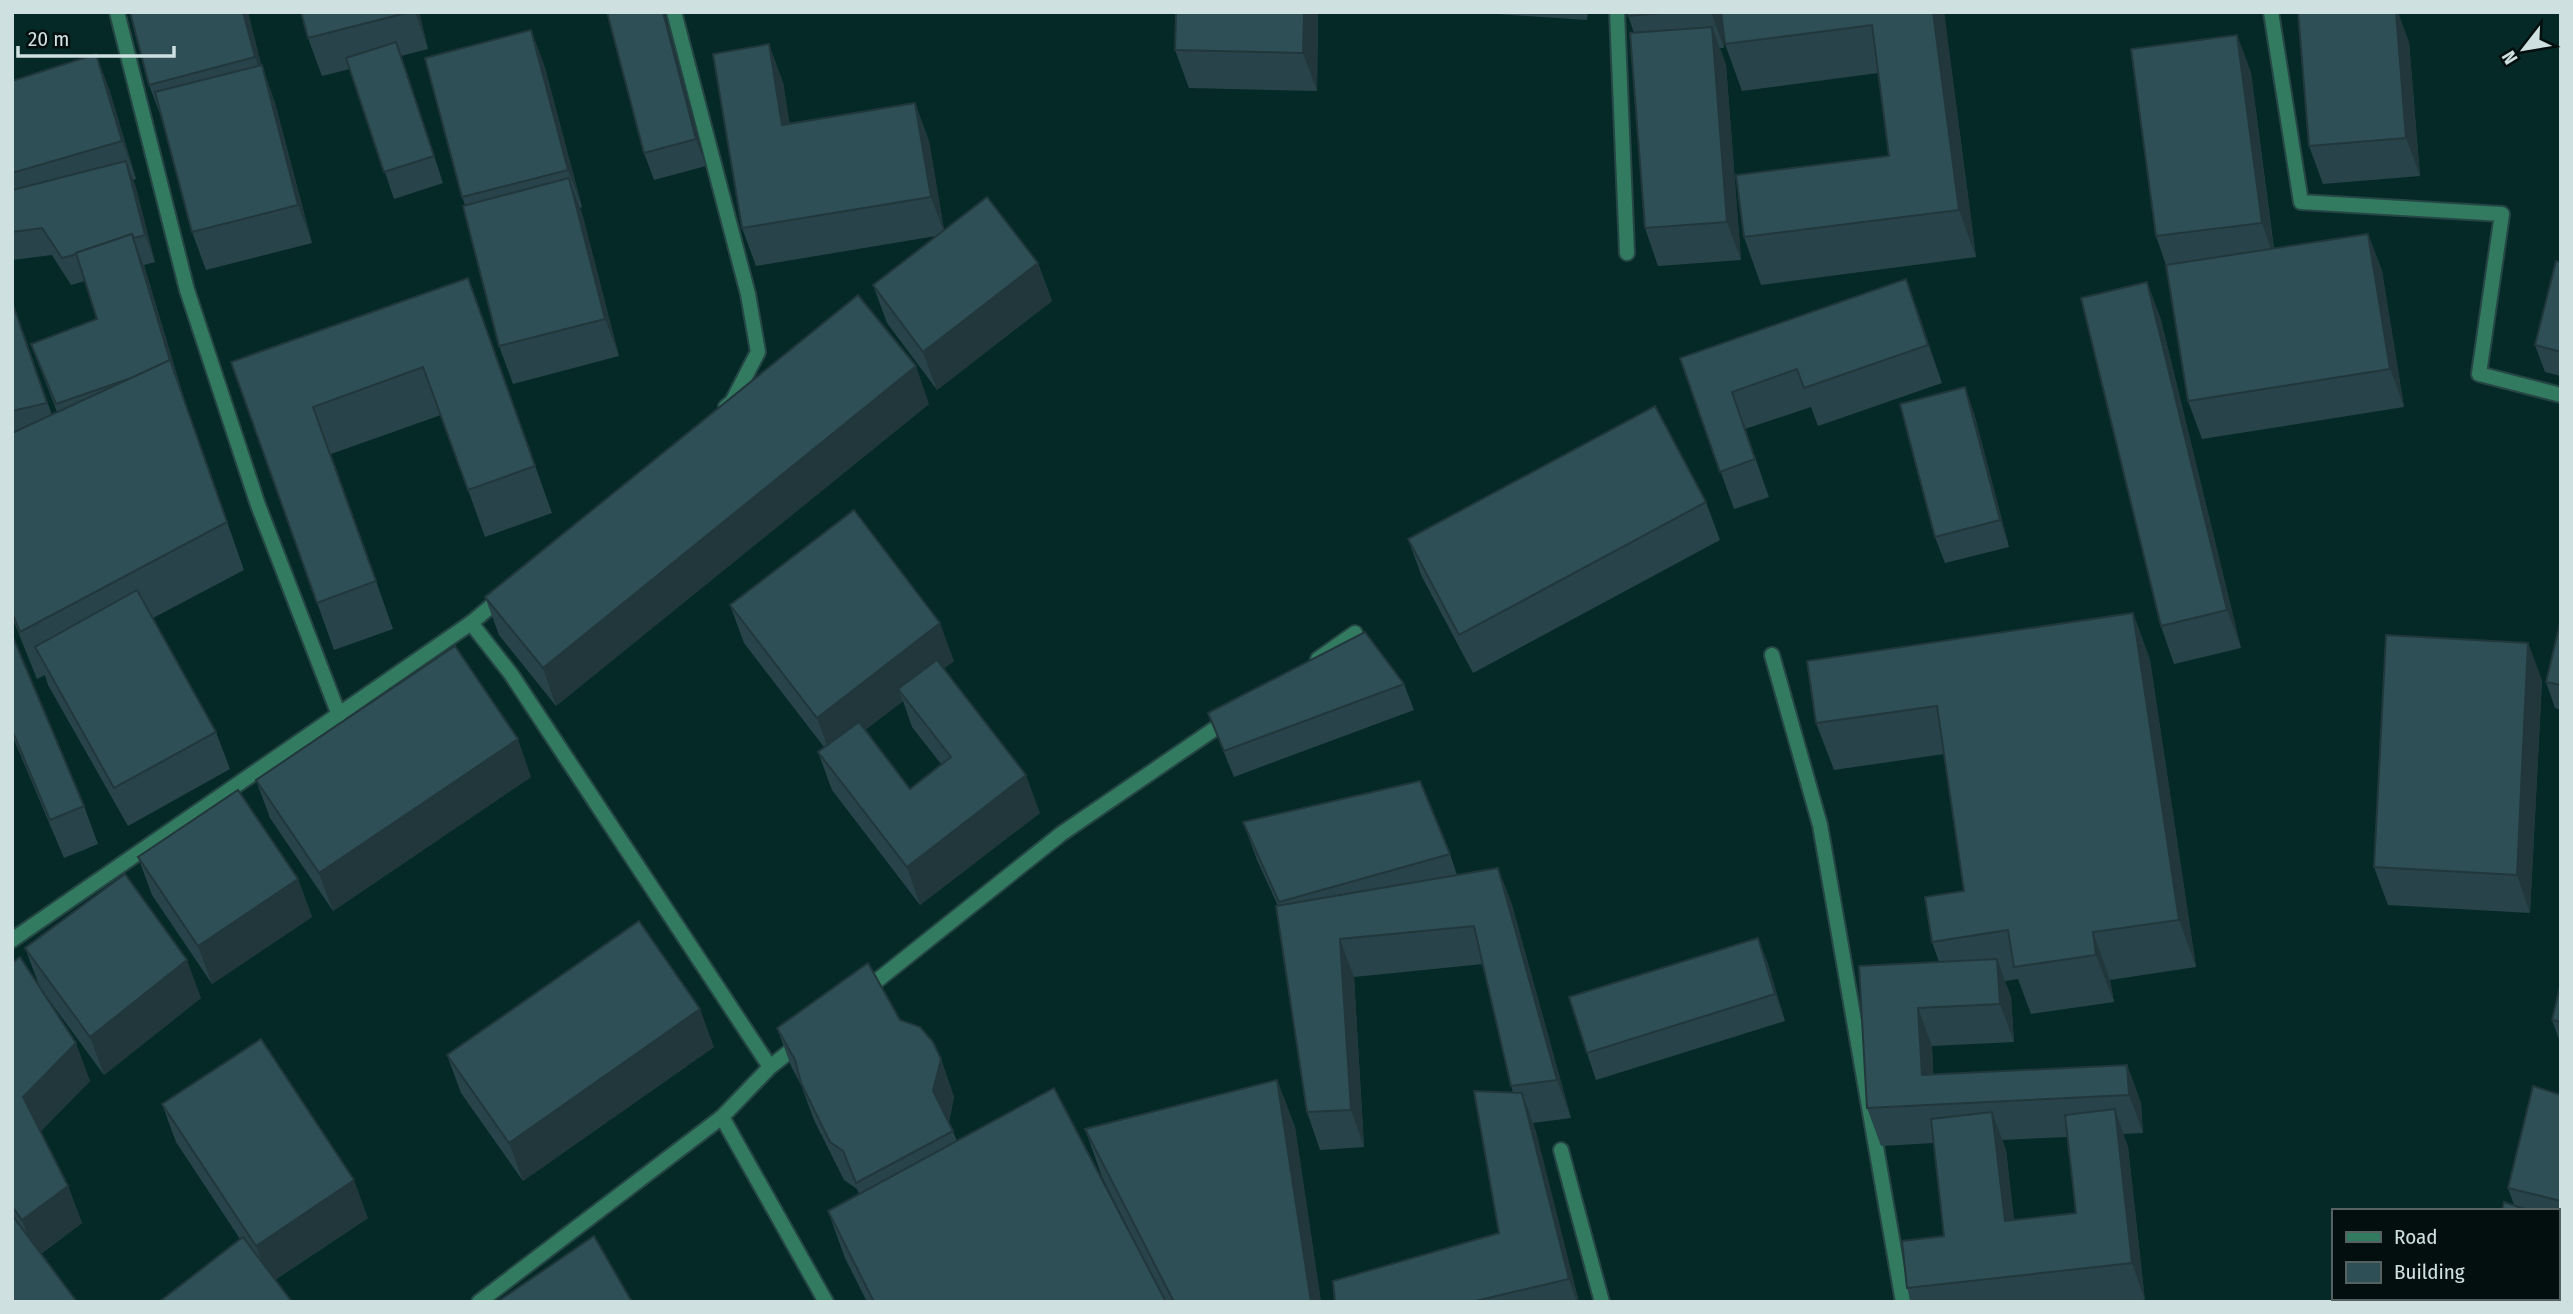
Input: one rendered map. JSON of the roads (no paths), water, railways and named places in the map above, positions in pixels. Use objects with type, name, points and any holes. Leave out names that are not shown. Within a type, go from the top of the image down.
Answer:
[{"type":"street","points":[[117,12],[187,290],[258,505],[339,715]]},
{"type":"street","points":[[674,12],[748,295],[758,352],[732,402],[711,420]]},
{"type":"street","points":[[1617,12],[1627,253]]},
{"type":"street","points":[[2271,12],[2301,202],[2502,214],[2479,374],[2561,395]]},
{"type":"street","points":[[12,940],[471,623],[513,587]]},
{"type":"street","points":[[471,623],[511,674],[770,1067]]},
{"type":"street","points":[[1310,664],[1356,633]]},
{"type":"street","points":[[1772,655],[1820,825],[1903,1302]]},
{"type":"street","points":[[856,998],[1061,834],[1242,710]]},
{"type":"street","points":[[480,1302],[722,1116],[770,1067],[813,1032]]},
{"type":"street","points":[[722,1116],[827,1302]]},
{"type":"street","points":[[1561,1150],[1602,1302]]}]
